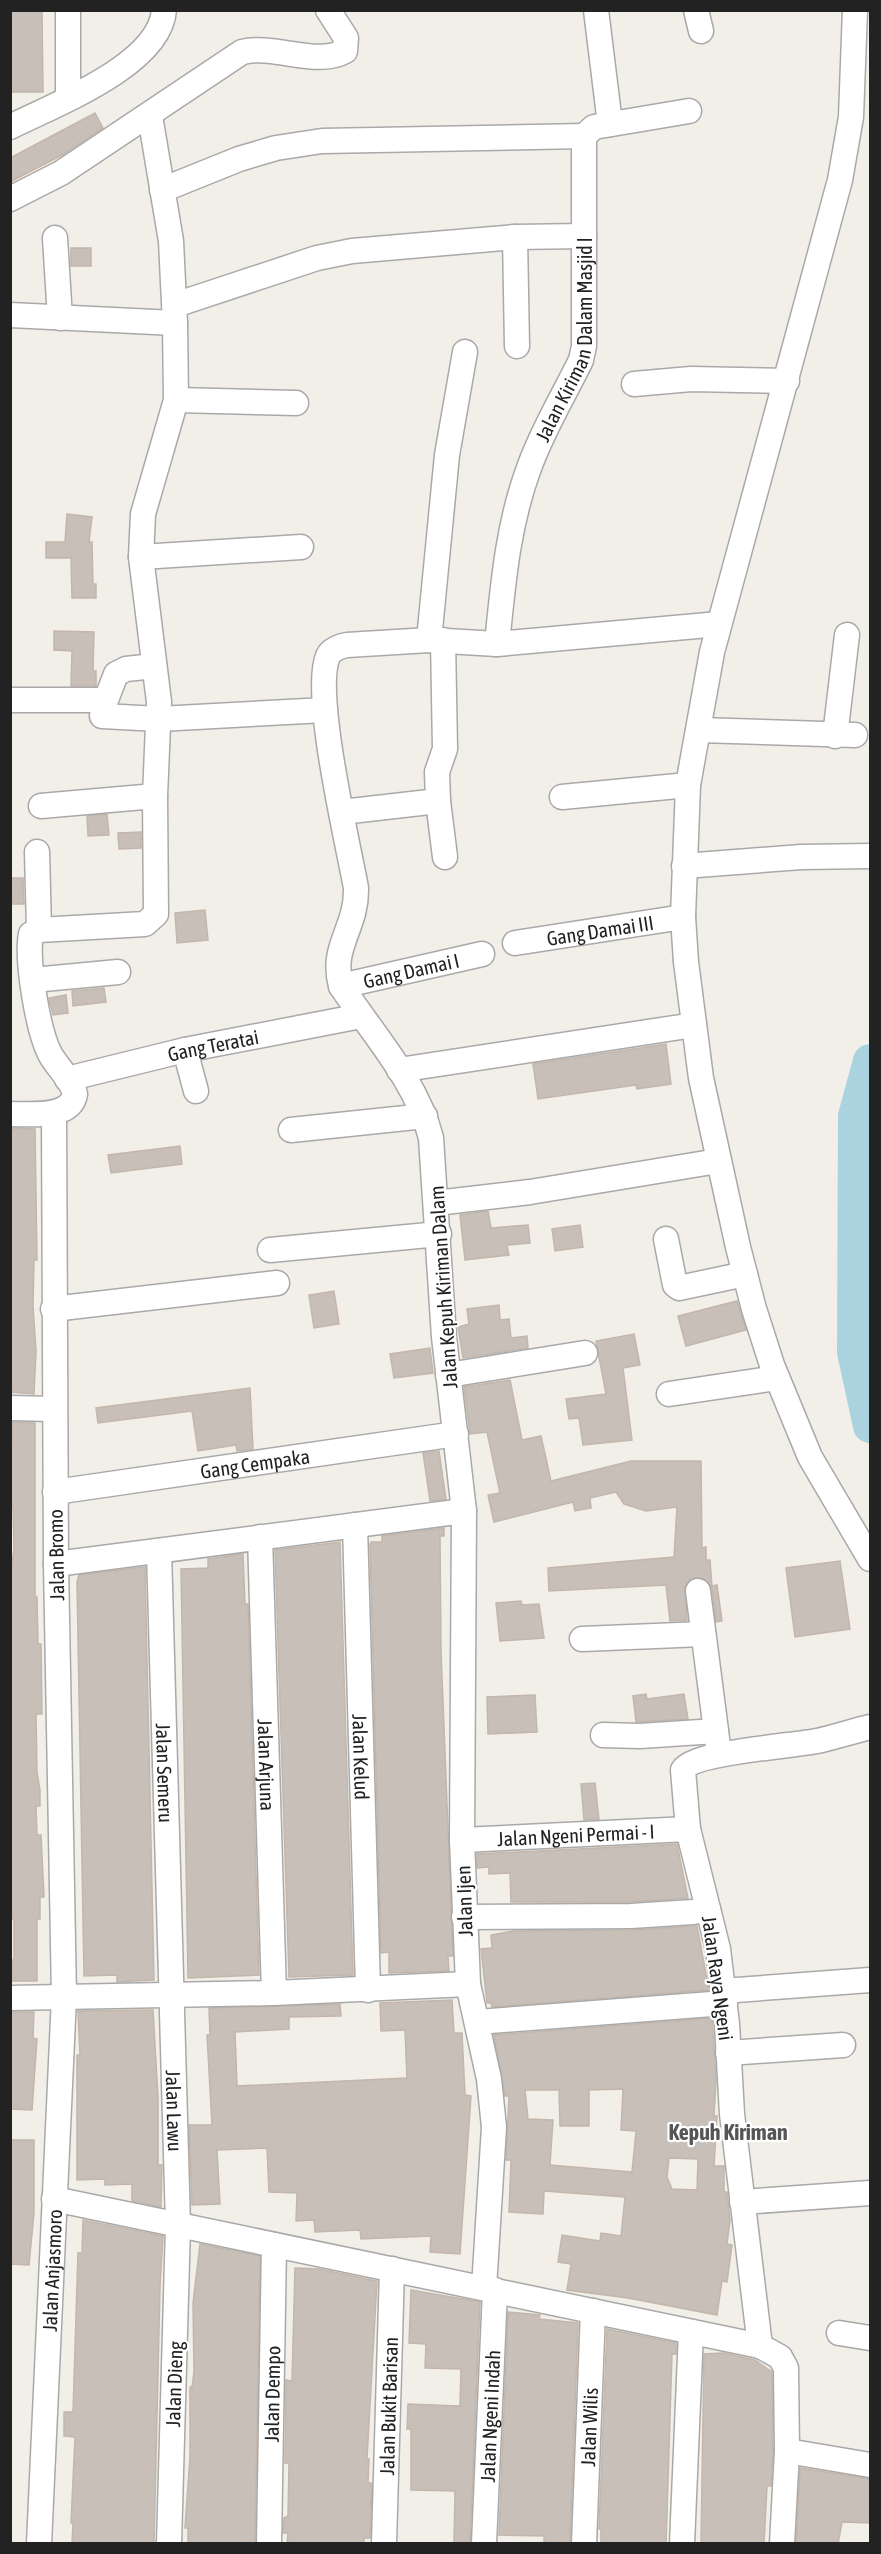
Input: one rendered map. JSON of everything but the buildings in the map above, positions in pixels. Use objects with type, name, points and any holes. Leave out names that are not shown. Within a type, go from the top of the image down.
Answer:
[{"type":"street","points":[[68,10],[68,98]]},
{"type":"street","points":[[10,127],[68,98],[138,56],[155,35],[163,19],[164,10]]},
{"type":"street","points":[[10,200],[61,173],[150,116],[242,52],[262,48],[299,55],[326,56],[345,51],[346,38],[328,10]]},
{"type":"street","points":[[596,10],[610,124]]},
{"type":"street","points":[[855,10],[851,117],[842,169],[787,381],[719,624],[688,785],[683,917],[694,1025],[718,1161],[745,1274],[777,1378],[810,1457],[870,1559]]},
{"type":"street","points":[[162,190],[238,159],[276,148],[322,141],[584,136],[594,126],[688,111]]},
{"type":"street","points":[[20,1114],[54,1113],[69,1106],[74,1100],[74,1089],[45,1043],[33,980],[31,934],[39,930],[140,925],[154,919],[156,914],[155,795],[159,719],[141,557],[143,514],[176,400],[171,241],[150,116]]},
{"type":"street","name":"Jalan Kiriman Dalam Masjid I","points":[[497,644],[506,563],[522,486],[581,360],[584,346],[584,136]]},
{"type":"street","points":[[10,315],[60,318],[175,314],[317,258],[352,251],[515,237],[584,236]]},
{"type":"street","points":[[55,237],[60,318]]},
{"type":"street","points":[[515,237],[517,346]]},
{"type":"street","points":[[445,857],[438,801],[437,772],[445,749],[436,640],[447,454],[465,352]]},
{"type":"street","points":[[634,384],[691,379],[787,381]]},
{"type":"street","points":[[176,400],[296,403]]},
{"type":"street","points":[[141,557],[302,547]]},
{"type":"street","points":[[341,986],[338,957],[353,923],[357,905],[325,710],[324,678],[329,655],[335,649],[341,646],[376,642],[436,640],[497,644],[719,624]]},
{"type":"street","points":[[699,730],[845,735],[848,635]]},
{"type":"street","points":[[10,700],[106,700],[116,674],[126,669],[154,666]]},
{"type":"street","points":[[102,716],[159,719],[325,710]]},
{"type":"street","points":[[562,796],[688,785]]},
{"type":"street","points":[[41,806],[155,795]]},
{"type":"street","points":[[342,812],[438,801]]},
{"type":"street","points":[[38,852],[39,930]]},
{"type":"street","points":[[684,866],[870,856]]},
{"type":"street","name":"Gang Damai III","points":[[515,943],[683,917]]},
{"type":"street","name":"Gang Damai I","points":[[341,986],[482,954]]},
{"type":"street","points":[[33,980],[117,972]]},
{"type":"street","name":"Jalan Kepuh Kiriman Dalam","points":[[341,986],[399,1070],[425,1116],[431,1138],[448,1375],[464,1511]]},
{"type":"street","name":"Gang Teratai","points":[[67,1079],[185,1050],[361,1016]]},
{"type":"street","points":[[399,1070],[694,1025]]},
{"type":"street","points":[[185,1050],[196,1091]]},
{"type":"street","name":"Jalan Bromo","points":[[54,1113],[54,1408],[64,1997]]},
{"type":"street","points":[[291,1130],[425,1116]]},
{"type":"street","points":[[436,1203],[530,1192],[718,1161]]},
{"type":"street","points":[[270,1250],[439,1234]]},
{"type":"street","points":[[666,1239],[675,1286],[680,1288],[745,1274]]},
{"type":"street","points":[[53,1309],[277,1283]]},
{"type":"street","points":[[448,1375],[585,1353]]},
{"type":"street","points":[[669,1394],[777,1378]]},
{"type":"street","points":[[10,1408],[54,1408]]},
{"type":"street","name":"Gang Cempaka","points":[[55,1492],[456,1434]]},
{"type":"street","points":[[56,1564],[464,1511]]},
{"type":"street","name":"Jalan Ijen","points":[[464,1511],[462,1840],[464,1917],[468,1984],[489,2079],[494,2127],[489,2289]]},
{"type":"street","name":"Jalan Kelud","points":[[355,1525],[368,1990]]},
{"type":"street","name":"Jalan Arjuna","points":[[260,1538],[274,1993]]},
{"type":"street","name":"Jalan Semeru","points":[[159,1551],[172,1995]]},
{"type":"street","points":[[603,1735],[717,1743],[698,1591]]},
{"type":"street","points":[[582,1639],[704,1634]]},
{"type":"street","name":"Jalan Raya Ngeni","points":[[760,2346],[732,2114],[724,1997],[718,1949],[688,1829],[683,1770],[717,1743],[818,1741],[870,1727]]},
{"type":"street","name":"Jalan Ngeni Permai - I","points":[[462,1840],[688,1829]]},
{"type":"street","points":[[464,1917],[631,1916],[708,1909]]},
{"type":"street","points":[[477,2022],[870,1980]]},
{"type":"street","points":[[10,1998],[274,1993],[468,1984]]},
{"type":"street","name":"Jalan Lawu","points":[[172,1995],[178,2225]]},
{"type":"street","name":"Jalan Anjasmoro","points":[[39,2544],[64,1997]]},
{"type":"street","points":[[728,2053],[843,2045]]},
{"type":"street","points":[[742,2202],[870,2193]]},
{"type":"street","points":[[54,2199],[760,2346],[780,2357],[786,2368],[788,2451],[782,2544]]},
{"type":"street","name":"Jalan Dieng","points":[[169,2544],[178,2225]]},
{"type":"street","name":"Jalan Dempo","points":[[269,2544],[274,2245]]},
{"type":"street","name":"Jalan Bukit Barisan","points":[[384,2544],[392,2269]]},
{"type":"street","name":"Jalan Ngeni Indah","points":[[484,2544],[489,2289]]},
{"type":"street","name":"Jalan Wilis","points":[[584,2544],[593,2311]]},
{"type":"street","points":[[682,2544],[691,2332]]},
{"type":"street","points":[[839,2333],[870,2338]]},
{"type":"street","points":[[788,2451],[870,2465]]},
{"type":"waterway","points":[[870,1061],[855,1116],[854,1352],[870,1426]]},
{"type":"district","name":"Kepuh Kiriman","points":[[728,2132]]}]
